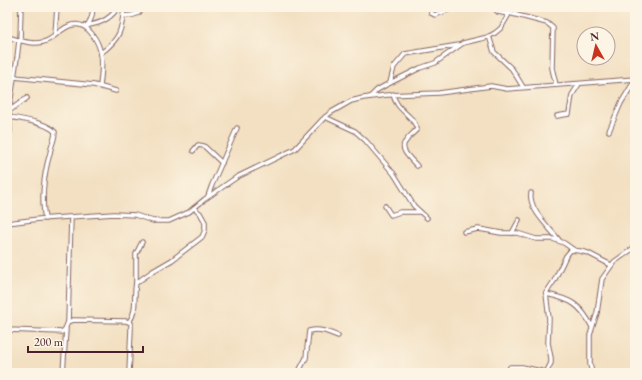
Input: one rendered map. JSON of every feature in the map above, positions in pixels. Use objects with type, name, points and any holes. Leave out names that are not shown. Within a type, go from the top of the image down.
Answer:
[{"type":"street","points":[[7,144],[10,131],[8,110],[20,41],[21,7]]},
{"type":"street","points":[[55,35],[57,7]]},
{"type":"street","points":[[86,26],[92,16],[93,7]]},
{"type":"street","points":[[101,53],[112,45],[118,37],[122,29],[124,7]]},
{"type":"street","points":[[123,16],[136,15],[144,7]]},
{"type":"street","points":[[431,7],[431,13],[435,15],[456,7]]},
{"type":"street","points":[[492,7],[498,12],[552,25],[552,68],[556,85]]},
{"type":"street","points":[[390,83],[394,67],[405,54],[460,45],[489,36],[501,28],[513,7]]},
{"type":"street","points":[[7,37],[33,43],[48,41],[71,24],[86,26],[104,21],[112,16],[117,9]]},
{"type":"street","points":[[86,26],[93,35],[101,53],[102,69],[100,86]]},
{"type":"street","points":[[489,36],[494,52],[512,69],[523,87]]},
{"type":"street","points":[[370,97],[376,90],[420,68],[435,63],[460,45]]},
{"type":"street","points":[[14,77],[100,86],[116,92]]},
{"type":"street","points":[[7,223],[114,214],[135,215],[153,221],[169,221],[182,216],[231,181],[295,149],[325,117],[351,101],[393,94],[439,93],[491,86],[507,89],[635,80]]},
{"type":"street","points":[[609,131],[621,103],[635,80]]},
{"type":"street","points":[[557,116],[569,114],[572,95],[579,84]]},
{"type":"street","points":[[393,94],[395,102],[416,124],[417,128],[404,143],[403,148],[417,166]]},
{"type":"street","points":[[8,110],[27,98]]},
{"type":"street","points":[[9,117],[50,127],[55,132],[46,175],[43,205],[45,219]]},
{"type":"street","points":[[325,117],[355,132],[366,141],[394,174],[409,200],[427,218]]},
{"type":"street","points":[[208,196],[237,128]]},
{"type":"street","points":[[193,151],[198,145],[204,146],[222,163]]},
{"type":"street","points":[[530,193],[530,200],[533,205],[547,228],[559,241]]},
{"type":"street","points":[[385,206],[391,215],[400,212],[420,212]]},
{"type":"street","points":[[136,283],[172,260],[202,237],[205,230],[205,222],[194,208]]},
{"type":"street","points":[[63,373],[66,328],[68,322],[71,218]]},
{"type":"street","points":[[512,233],[519,220]]},
{"type":"street","points":[[464,232],[478,229],[501,233],[512,233],[528,238],[553,239],[574,250],[588,253],[611,265]]},
{"type":"street","points":[[129,322],[134,313],[136,254],[142,242]]},
{"type":"street","points":[[592,373],[589,346],[592,327],[597,313],[602,279],[611,265],[635,247]]},
{"type":"street","points":[[507,373],[510,367],[516,366],[546,373],[551,358],[548,343],[549,319],[546,294],[566,256],[571,250],[574,250]]},
{"type":"street","points":[[546,294],[562,298],[576,305],[586,315],[592,327]]},
{"type":"street","points":[[68,322],[73,320],[89,319],[129,322]]},
{"type":"street","points":[[129,322],[132,329],[129,373]]},
{"type":"street","points":[[7,330],[59,332],[64,331],[66,328]]},
{"type":"street","points":[[298,373],[308,351],[309,331],[318,329],[324,330],[338,336]]}]
